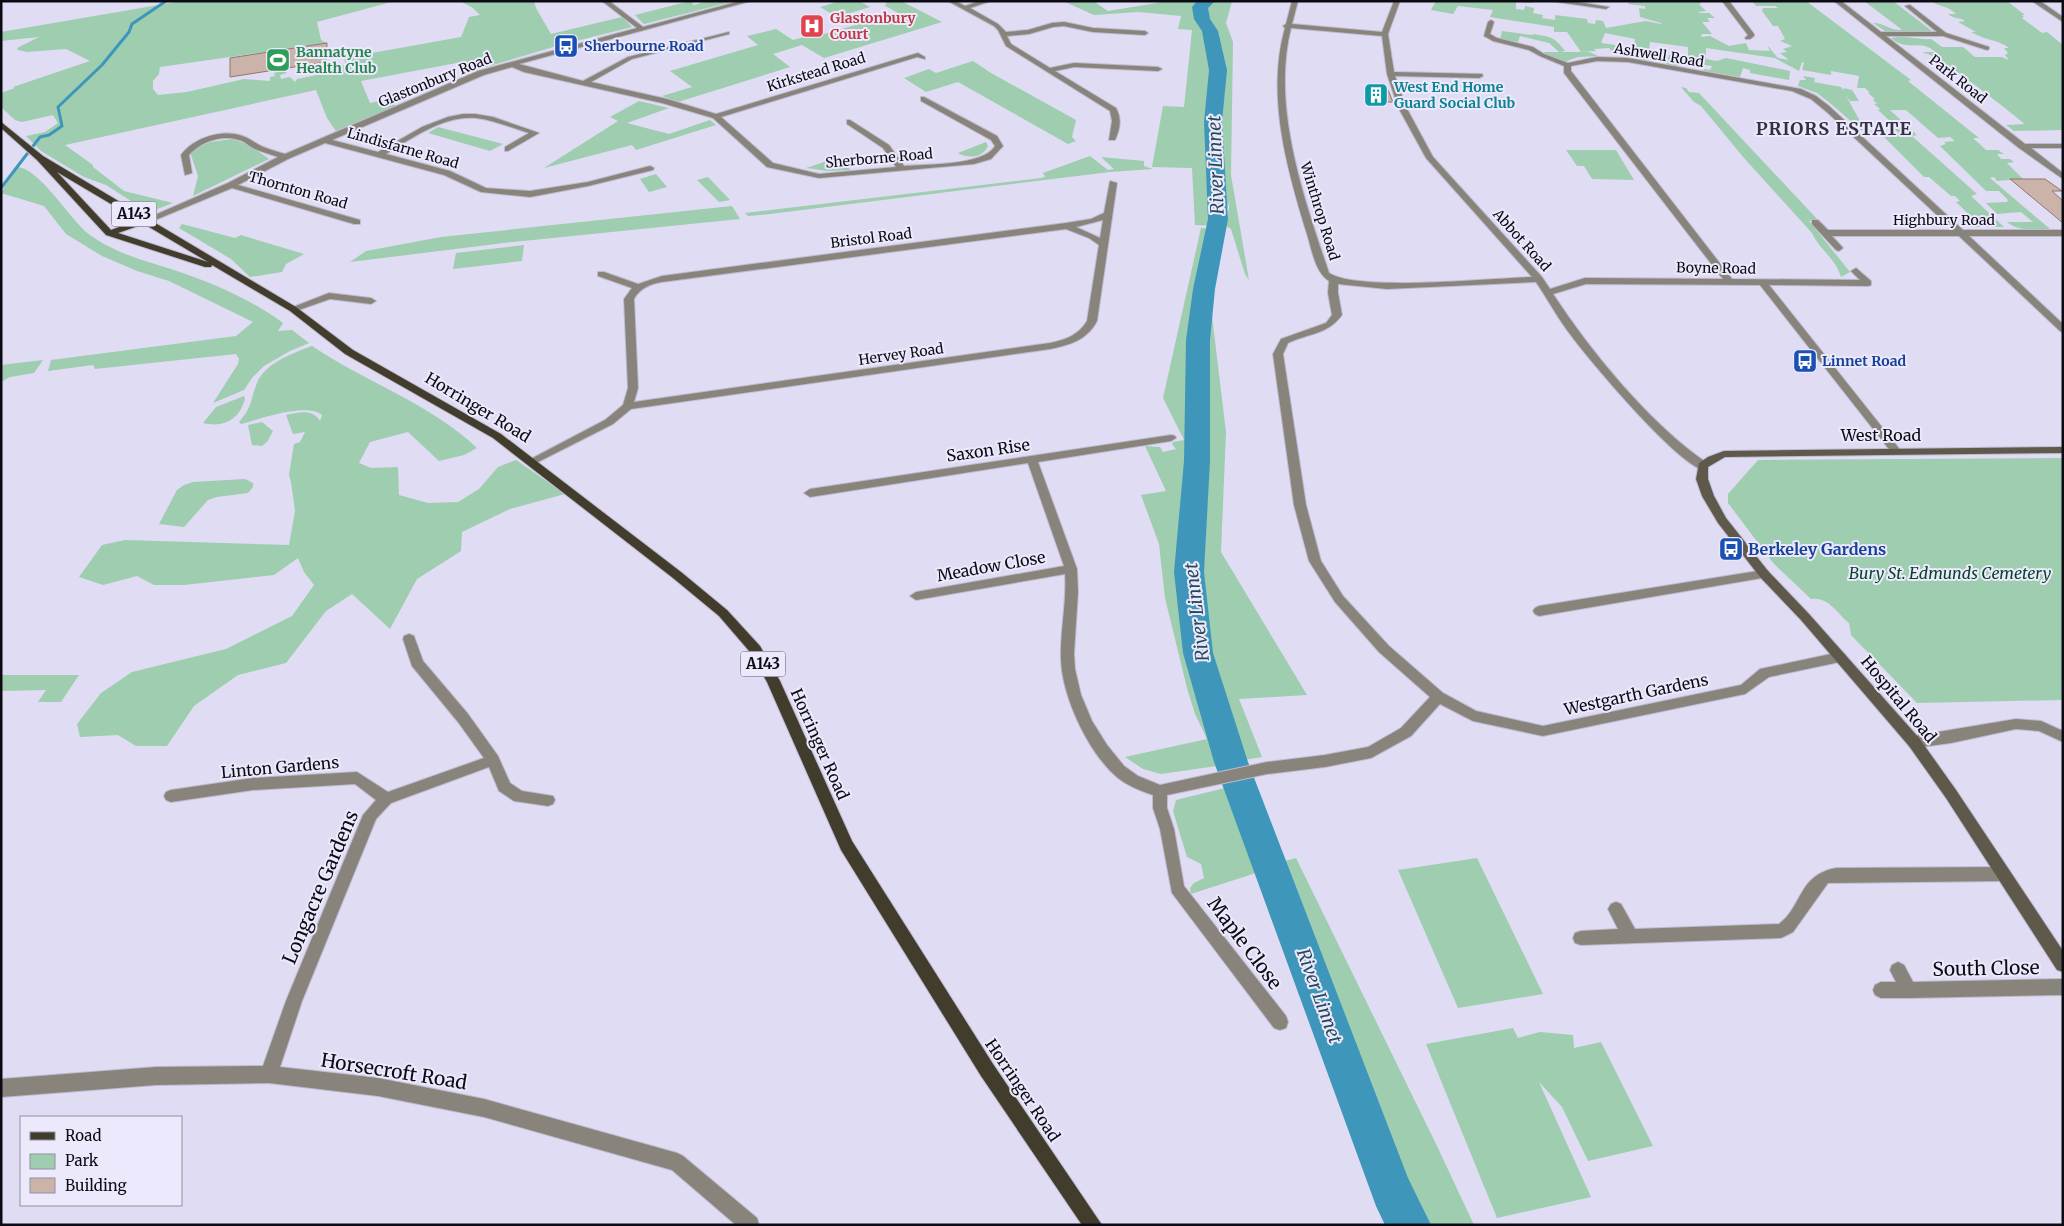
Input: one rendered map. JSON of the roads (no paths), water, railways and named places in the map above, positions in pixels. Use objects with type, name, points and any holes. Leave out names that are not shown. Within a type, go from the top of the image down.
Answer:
[{"type":"main road","name":"Horringer Road","points":[[1,124],[40,158],[109,233],[227,271]]},
{"type":"main road","name":"Horringer Road","points":[[40,158],[293,309],[349,352],[497,436],[532,461],[723,613],[755,649],[773,681],[846,845],[986,1070],[1093,1225]]},
{"type":"main road","name":"A143","points":[[109,233],[145,221]]},
{"type":"street","points":[[606,1],[643,30]]},
{"type":"street","name":"Glastonbury Road","points":[[145,221],[231,185],[285,157],[481,73],[748,1]]},
{"type":"street","points":[[951,1],[989,20],[1001,29],[1008,45],[1113,110],[1117,117],[1112,138]]},
{"type":"street","points":[[964,8],[988,1]]},
{"type":"street","name":"Winthrop Road","points":[[1295,1],[1286,26],[1281,86],[1289,159],[1325,274],[1334,280],[1387,286],[1540,279]]},
{"type":"street","name":"Abbot Road","points":[[1397,1],[1385,34],[1390,74],[1402,108],[1430,158],[1540,279],[1572,330],[1633,402],[1680,450],[1704,466]]},
{"type":"street","points":[[1553,1],[1606,8]]},
{"type":"street","points":[[1725,1],[1752,35],[1748,38]]},
{"type":"street","name":"Park Road","points":[[1837,1],[2063,177]]},
{"type":"street","points":[[2035,1],[2063,20]]},
{"type":"street","points":[[1908,6],[1944,34]]},
{"type":"street","points":[[2050,11],[2063,11]]},
{"type":"street","points":[[1491,22],[1486,35],[1495,40],[1531,48],[1542,55],[1568,65],[1567,71],[1729,281]]},
{"type":"street","points":[[1003,34],[1029,32],[1052,25],[1064,24],[1093,30],[1145,33]]},
{"type":"street","points":[[1286,26],[1385,34]]},
{"type":"street","points":[[584,83],[630,58],[727,33]]},
{"type":"street","points":[[1879,34],[1944,34],[1987,48]]},
{"type":"street","name":"Kirkstead Road","points":[[716,116],[918,55],[923,58]]},
{"type":"street","name":"Ashwell Road","points":[[1568,65],[1582,60],[1601,58],[1793,89],[1817,99],[2063,329]]},
{"type":"street","name":"Sherborne Road","points":[[512,64],[527,70],[664,101],[716,116],[770,166],[819,176],[974,162],[996,153],[999,146],[994,138],[924,99]]},
{"type":"street","points":[[1050,70],[1074,65],[1158,69]]},
{"type":"street","points":[[1684,71],[1684,84]]},
{"type":"street","points":[[1390,74],[1479,76]]},
{"type":"street","points":[[379,154],[428,128],[456,117],[481,117],[535,133],[508,149]]},
{"type":"street","points":[[850,122],[889,147],[897,157],[901,168]]},
{"type":"street","points":[[188,173],[185,155],[188,149],[208,140],[234,136],[244,139],[254,146],[285,157]]},
{"type":"street","name":"Lindisfarne Road","points":[[324,140],[447,173],[484,190],[530,194],[588,184],[650,168]]},
{"type":"street","points":[[2022,146],[2063,146]]},
{"type":"street","name":"Hervey Road","points":[[628,406],[654,404],[1063,343],[1086,331],[1092,321],[1113,183]]},
{"type":"street","name":"Thornton Road","points":[[231,185],[357,222]]},
{"type":"street","name":"Bristol Road","points":[[638,287],[662,279],[1066,226],[1093,221],[1107,215]]},
{"type":"street","points":[[1815,222],[1839,248]]},
{"type":"street","points":[[1066,226],[1092,236],[1103,244]]},
{"type":"street","name":"Highbury Road","points":[[1826,233],[2063,233]]},
{"type":"street","name":"Boyne Road","points":[[1549,292],[1585,281],[1868,283],[1856,271]]},
{"type":"street","points":[[532,461],[609,422],[628,406],[632,388],[629,303],[632,294],[638,287],[601,274]]},
{"type":"street","name":"Westgarth Gardens","points":[[1334,280],[1332,293],[1337,315],[1329,324],[1284,341],[1278,354],[1300,505],[1315,561],[1339,599],[1384,649],[1438,697],[1473,716],[1543,731],[1745,689],[1765,673],[1840,657]]},
{"type":"street","points":[[1762,282],[1896,451]]},
{"type":"street","points":[[293,309],[329,296],[372,301]]},
{"type":"street","name":"Saxon Rise","points":[[810,493],[1171,438]]},
{"type":"street","name":"West Road","points":[[1704,466],[1712,459],[1724,454],[2063,450]]},
{"type":"street","points":[[1032,460],[1072,569],[1073,582],[1068,631],[1068,670],[1078,704],[1093,735],[1119,770],[1146,788],[1160,791],[1250,772],[1371,752],[1406,732],[1438,697]]},
{"type":"street","name":"Hospital Road","points":[[1704,466],[1702,480],[1708,496],[1722,520],[1764,574],[1805,617],[1914,742],[1951,794],[2063,965]]},
{"type":"street","name":"Meadow Close","points":[[916,596],[1072,569]]},
{"type":"street","points":[[1539,611],[1764,574]]},
{"type":"street","points":[[409,639],[417,663],[463,718],[493,760],[504,787],[519,797],[548,800]]},
{"type":"street","points":[[1914,742],[1951,737],[2016,724],[2041,726],[2063,737]]},
{"type":"street","name":"Longacre Gardens","points":[[269,1074],[294,1001],[370,815],[386,799],[493,760]]},
{"type":"street","name":"Linton Gardens","points":[[171,796],[253,784],[356,778],[386,799]]},
{"type":"street","name":"Maple Close","points":[[1160,791],[1160,808],[1167,828],[1177,888],[1280,1022]]},
{"type":"street","points":[[1580,938],[1781,931],[1787,927],[1816,885],[1824,877],[1836,874],[2003,874]]},
{"type":"street","points":[[1616,909],[1630,936]]},
{"type":"street","points":[[1898,970],[1910,990]]},
{"type":"street","name":"South Close","points":[[1881,990],[2063,987]]},
{"type":"street","name":"Horsecroft Road","points":[[1,1088],[156,1076],[269,1074],[378,1086],[484,1108],[677,1162],[750,1225]]},
{"type":"waterway","points":[[1,188],[40,137],[49,135],[62,126],[58,107],[102,65],[129,32],[132,24],[166,1]]},
{"type":"waterway","name":"River Linnet","points":[[1207,1],[1200,7],[1202,19],[1210,31],[1218,70],[1213,122],[1218,219],[1204,289],[1198,340],[1197,461],[1189,572],[1198,653],[1231,762],[1391,1191],[1409,1225]]},
{"type":"place","name":"Glastonbury Court","points":[[812,26]]},
{"type":"place","name":"Sherbourne Road","points":[[566,46]]},
{"type":"place","name":"Bannatyne Health Club","points":[[278,60]]},
{"type":"place","name":"West End Home Guard Social Club","points":[[1376,95]]},
{"type":"place","name":"Linnet Road","points":[[1805,361]]},
{"type":"place","name":"Berkeley Gardens","points":[[1731,549]]},
{"type":"district","name":"PRIORS ESTATE","points":[[1834,129]]},
{"type":"park label","name":"Bury St. Edmunds Cemetery","points":[[1950,573]]}]
